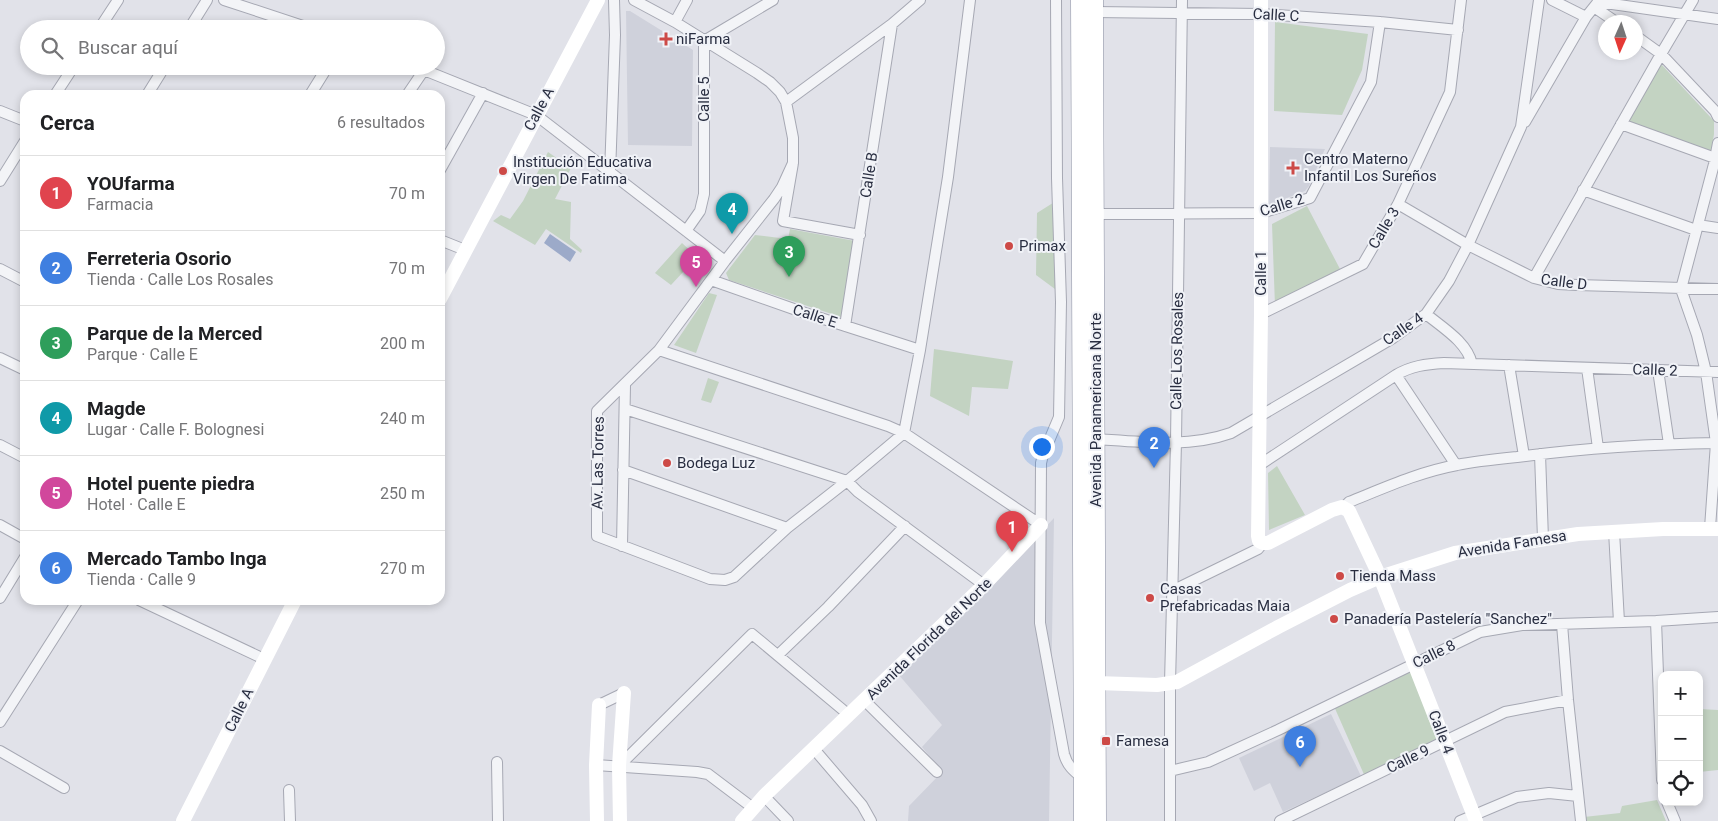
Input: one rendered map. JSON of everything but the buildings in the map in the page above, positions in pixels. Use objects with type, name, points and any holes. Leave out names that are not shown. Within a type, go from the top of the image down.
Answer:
[{"type":"highway","name":"Avenida Panamericana Norte","points":[[1080,0],[1083,821]]},
{"type":"highway","name":"Avenida Panamericana Norte","points":[[1094,6],[1097,821]]},
{"type":"street","points":[[105,20],[118,0]]},
{"type":"street","points":[[194,20],[207,0]]},
{"type":"street","points":[[224,0],[244,3],[288,20]]},
{"type":"street","name":"Calle A","points":[[445,289],[598,0]]},
{"type":"street","points":[[610,173],[615,35],[614,0]]},
{"type":"street","points":[[634,0],[675,22],[770,82],[786,102],[793,138],[793,163],[783,221],[860,235]]},
{"type":"street","points":[[675,22],[687,0]]},
{"type":"street","points":[[704,41],[773,0]]},
{"type":"street","points":[[786,102],[892,24],[920,0]]},
{"type":"street","points":[[622,546],[710,579],[725,580],[734,577],[787,528],[904,433],[920,350],[948,177],[970,0]]},
{"type":"street","points":[[1056,0],[1057,178],[1061,302],[1059,417],[1043,455],[1040,623],[1066,762],[1073,771],[1083,778]]},
{"type":"street","name":"Calle Los Rosales","points":[[1170,821],[1170,683],[1176,442],[1182,0]]},
{"type":"street","name":"Calle 3","points":[[1261,314],[1363,264],[1398,204],[1450,92],[1461,0]]},
{"type":"street","name":"Calle 4","points":[[1096,439],[1198,442],[1231,433],[1393,338],[1426,314],[1449,281],[1468,245],[1521,128],[1539,0]]},
{"type":"street","points":[[1552,0],[1586,17]]},
{"type":"street","points":[[1534,278],[1693,0]]},
{"type":"street","points":[[1521,128],[1586,17],[1598,2],[1718,19]]},
{"type":"street","name":"Calle C","points":[[1094,6],[1181,12],[1261,7],[1458,30]]},
{"type":"street","name":"Calle 1","points":[[1261,7],[1261,314],[1257,530],[1259,541],[1263,544]]},
{"type":"street","points":[[1594,7],[1606,15]]},
{"type":"street","name":"Calle 2","points":[[1094,214],[1261,214],[1310,198],[1371,82],[1380,22]]},
{"type":"street","name":"Calle B","points":[[844,326],[860,235],[892,24]]},
{"type":"street","name":"Calle 5","points":[[686,231],[700,211],[704,194],[704,41]]},
{"type":"street","points":[[1643,41],[1661,54],[1718,115]]},
{"type":"street","points":[[58,90],[68,75]]},
{"type":"street","points":[[150,90],[159,75]]},
{"type":"street","points":[[313,90],[322,75]]},
{"type":"street","points":[[409,90],[416,75]]},
{"type":"street","points":[[437,75],[536,115],[725,262]]},
{"type":"street","points":[[445,161],[484,93]]},
{"type":"street","points":[[0,112],[20,119]]},
{"type":"street","points":[[1621,124],[1715,158]]},
{"type":"street","points":[[1714,528],[1717,443],[1698,335],[1681,289],[1697,227],[1713,185],[1718,144]]},
{"type":"street","points":[[0,180],[20,149]]},
{"type":"street","points":[[625,385],[659,350],[774,200],[793,163]]},
{"type":"street","points":[[1583,190],[1697,227],[1718,228]]},
{"type":"street","name":"Calle D","points":[[1398,204],[1468,245],[1534,278],[1558,284],[1718,289]]},
{"type":"street","points":[[445,242],[465,250]]},
{"type":"street","points":[[0,269],[20,279]]},
{"type":"street","name":"Calle E","points":[[711,280],[920,350]]},
{"type":"street","points":[[1426,314],[1464,346],[1472,364]]},
{"type":"street","points":[[659,350],[904,433],[1041,526]]},
{"type":"street","points":[[0,358],[20,368]]},
{"type":"street","name":"Calle 2","points":[[1258,466],[1396,375],[1412,367],[1425,364],[1718,372]]},
{"type":"street","points":[[1510,365],[1524,456]]},
{"type":"street","points":[[1587,368],[1598,448]]},
{"type":"street","points":[[1658,370],[1669,444]]},
{"type":"street","points":[[1396,375],[1456,465]]},
{"type":"street","name":"Av. Las Torres","points":[[625,385],[624,408],[622,546],[597,536],[596,411],[625,385]]},
{"type":"street","points":[[624,408],[847,481],[984,585]]},
{"type":"street","points":[[1172,591],[1258,549],[1263,544],[1275,541],[1327,512],[1344,507],[1349,502],[1426,472],[1456,465],[1598,448],[1629,445],[1717,443]]},
{"type":"street","points":[[0,445],[20,455]]},
{"type":"street","points":[[1540,454],[1543,539]]},
{"type":"street","points":[[623,470],[787,528]]},
{"type":"street","name":"Calle 4","points":[[1344,507],[1349,511],[1359,529],[1380,577],[1475,818]]},
{"type":"street","points":[[0,525],[20,537]]},
{"type":"street","points":[[778,656],[828,607],[905,526]]},
{"type":"street","name":"Avenida Florida del Norte","points":[[742,821],[764,796],[984,585],[1041,526]]},
{"type":"street","name":"Avenida Famesa","points":[[1096,683],[1132,685],[1177,682],[1334,598],[1380,577],[1455,552],[1543,539],[1614,532],[1714,528]]},
{"type":"street","points":[[1614,532],[1619,622]]},
{"type":"street","points":[[0,598],[20,564]]},
{"type":"street","points":[[0,722],[75,605]]},
{"type":"street","points":[[150,605],[264,659]]},
{"type":"street","name":"Calle A","points":[[183,821],[292,605]]},
{"type":"street","name":"Calle 8","points":[[1170,771],[1208,762],[1286,727],[1480,632],[1522,625],[1718,617]]},
{"type":"street","points":[[1656,621],[1661,761]]},
{"type":"street","points":[[1562,624],[1581,821]]},
{"type":"street","points":[[619,766],[752,634],[849,715]]},
{"type":"street","points":[[597,821],[596,765],[599,705],[624,693],[619,766],[620,821]]},
{"type":"street","points":[[865,700],[937,772]]},
{"type":"street","name":"Calle 9","points":[[1280,821],[1505,712],[1568,700]]},
{"type":"street","points":[[814,748],[862,805],[871,821]]},
{"type":"street","points":[[0,751],[64,788]]},
{"type":"street","points":[[497,762],[498,821]]},
{"type":"street","points":[[596,765],[708,774],[753,808]]},
{"type":"street","points":[[289,790],[290,821]]},
{"type":"street","points":[[1460,821],[1475,818],[1517,797],[1549,793],[1578,796]]},
{"type":"street","points":[[764,796],[788,821]]},
{"type":"street","points":[[1670,806],[1676,821]]},
{"type":"shaded area","points":[[626,11],[630,11],[693,50],[692,146],[628,145]]},
{"type":"shaded area","name":"Centro Materno Infantil Los Sureños","points":[[1270,147],[1325,149],[1305,191],[1269,205]]},
{"type":"shaded area","points":[[1054,518],[1049,821],[908,821],[909,806],[942,772],[922,747],[942,725],[898,674]]},
{"type":"shaded area","points":[[1331,714],[1361,776],[1283,812],[1270,783],[1254,791],[1239,758]]},
{"type":"green space","points":[[1275,22],[1368,34],[1362,70],[1342,115],[1274,111]]},
{"type":"green space","points":[[1661,64],[1714,121],[1711,154],[1628,123]]},
{"type":"green space","points":[[548,152],[571,168],[555,199],[571,202],[570,239],[582,250],[581,253],[546,229],[535,245],[493,221],[501,215],[510,219],[523,201]]},
{"type":"green space","points":[[1056,201],[1059,292],[1036,275],[1037,213]]},
{"type":"green space","points":[[1307,206],[1340,269],[1275,306],[1272,224]]},
{"type":"green space","points":[[790,229],[855,241],[844,318],[729,280],[726,273],[755,235],[788,239]]},
{"type":"green space","points":[[682,243],[697,257],[671,285],[655,273]]},
{"type":"green space","points":[[709,293],[717,295],[696,353],[674,345]]},
{"type":"green space","points":[[934,349],[1013,361],[1008,389],[972,387],[969,416],[930,396]]},
{"type":"green space","points":[[708,378],[719,382],[711,403],[701,400]]},
{"type":"green space","points":[[1277,466],[1305,515],[1269,530],[1268,473]]},
{"type":"green space","points":[[1414,663],[1444,741],[1366,779],[1333,704]]},
{"type":"green space","points":[[1703,709],[1718,710],[1718,770],[1703,772]]},
{"type":"green space","points":[[1657,800],[1666,821],[1584,821],[1584,817],[1620,813],[1622,806]]},
{"type":"water","points":[[550,234],[576,252],[570,262],[544,243]]},
{"type":"place","name":"niFarma","points":[[666,39]]},
{"type":"place","name":"Centro Materno Infantil Los Sureños","points":[[1293,168]]},
{"type":"place","name":"Institución Educativa Virgen De Fatima","points":[[503,171]]},
{"type":"place","name":"Magde","points":[[732,234]]},
{"type":"place","name":"Primax","points":[[1009,246]]},
{"type":"place","name":"Parque de la Merced","points":[[789,277]]},
{"type":"place","name":"Hotel puente piedra","points":[[696,287]]},
{"type":"place","name":"Bodega Luz","points":[[667,463]]},
{"type":"place","name":"Ferreteria Osorio","points":[[1154,468]]},
{"type":"place","name":"YOUfarma","points":[[1012,552]]},
{"type":"place","name":"Tienda Mass","points":[[1340,576]]},
{"type":"place","name":"Casas Prefabricadas Maia","points":[[1150,598]]},
{"type":"place","name":"Panadería Pastelería \"Sanchez\"","points":[[1334,619]]},
{"type":"place","name":"Famesa","points":[[1106,741]]},
{"type":"place","name":"Mercado Tambo Inga","points":[[1300,767]]}]
